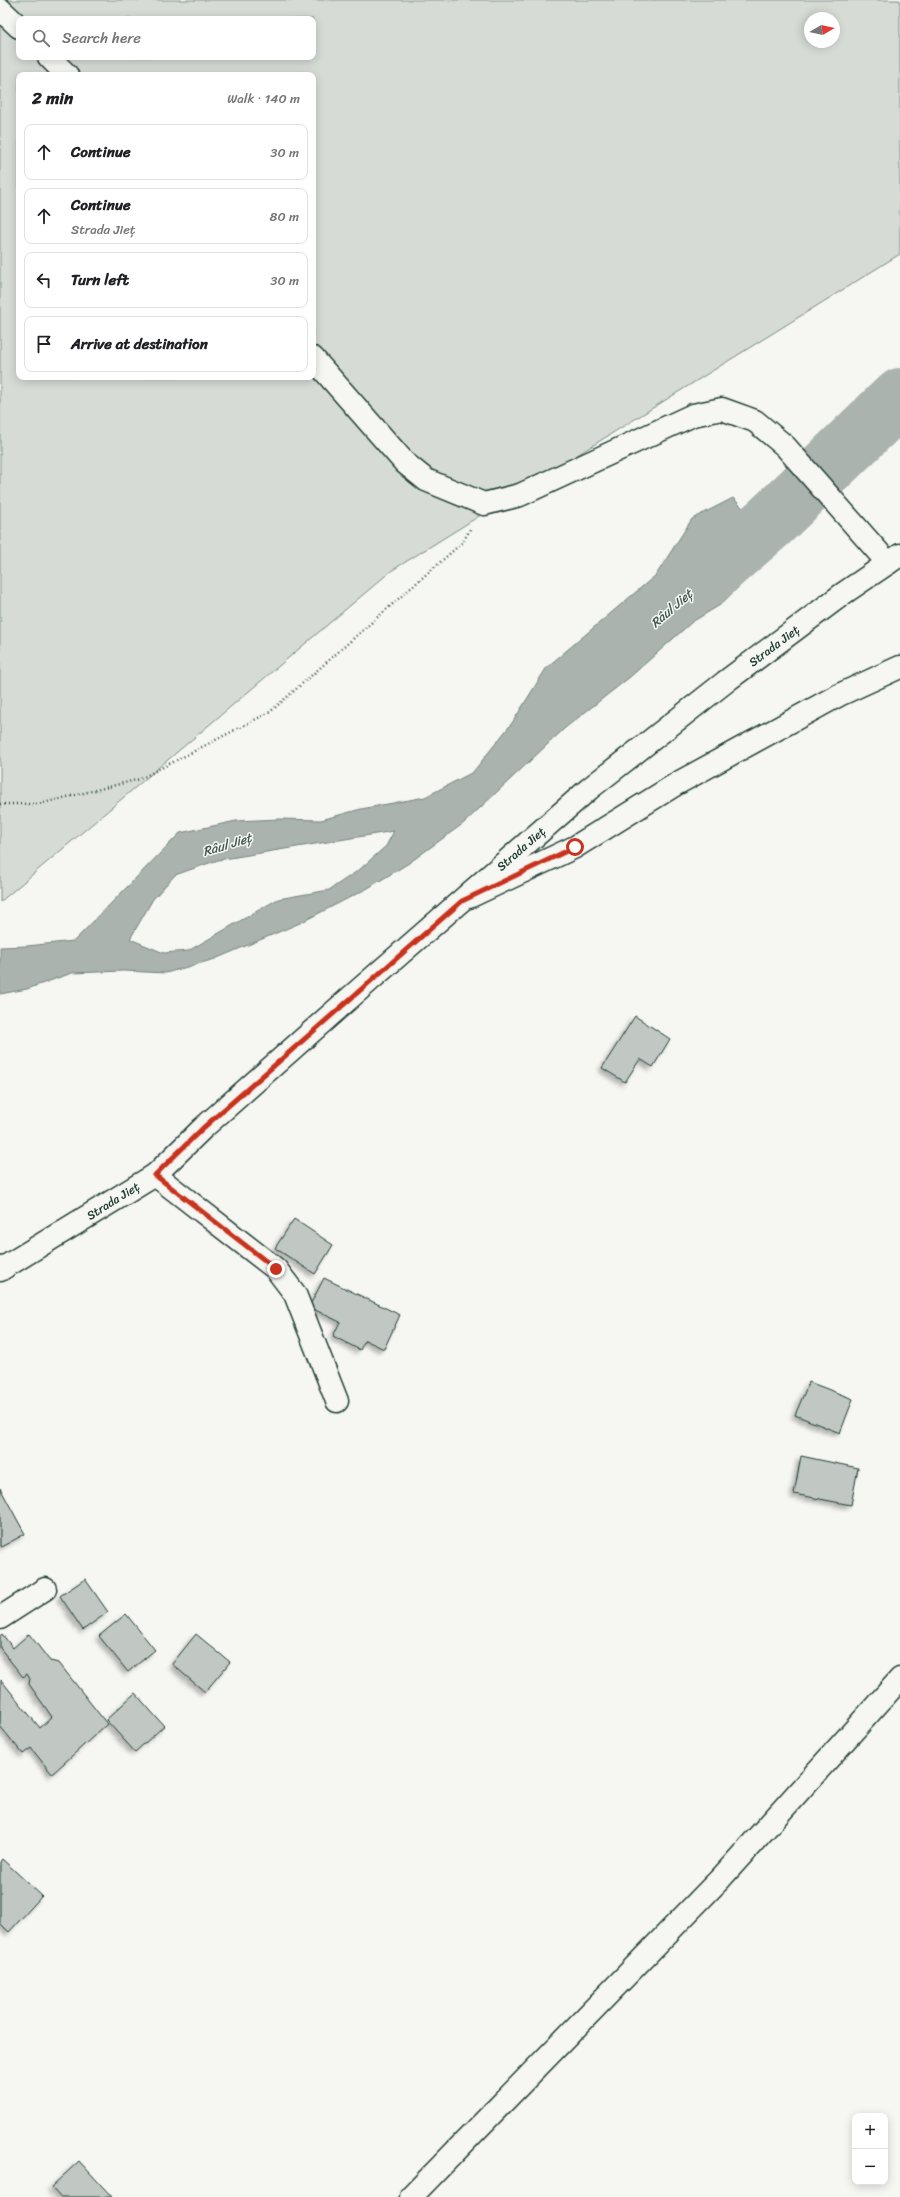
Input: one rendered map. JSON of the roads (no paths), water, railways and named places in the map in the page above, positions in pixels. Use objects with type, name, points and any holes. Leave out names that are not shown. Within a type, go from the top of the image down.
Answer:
[{"type":"street","points":[[0,9],[16,24]]},
{"type":"street","points":[[53,60],[64,72]]},
{"type":"street","points":[[316,361],[405,463],[426,480],[484,504],[520,495],[693,415],[722,409],[755,421],[785,446],[846,515],[894,559]]},
{"type":"street","name":"Strada Jieț","points":[[0,1270],[155,1175],[203,1128],[589,789],[730,679],[894,559]]},
{"type":"street","points":[[462,901],[575,847],[692,775],[839,695],[900,667]]},
{"type":"street","points":[[155,1175],[276,1269],[295,1294],[337,1401]]},
{"type":"street","points":[[0,1618],[45,1589]]},
{"type":"street","points":[[411,2197],[721,1878],[900,1679]]},
{"type":"water","points":[[733,498],[779,544],[752,574],[720,605],[692,622],[630,677],[565,728],[464,823],[409,863],[368,888],[300,923],[215,959],[166,973],[124,971],[72,973],[27,989],[0,994],[0,947],[74,941],[180,833],[236,821],[280,819],[321,820],[361,809],[425,797],[473,772],[512,723],[547,667],[656,575],[692,519]],"holes":[[[394,831],[386,846],[359,870],[329,890],[278,899],[188,951],[164,953],[130,939],[153,899],[175,875],[218,860]]]},
{"type":"waterway","name":"Râul Jieț","points":[[702,581],[770,522],[900,397]]}]
